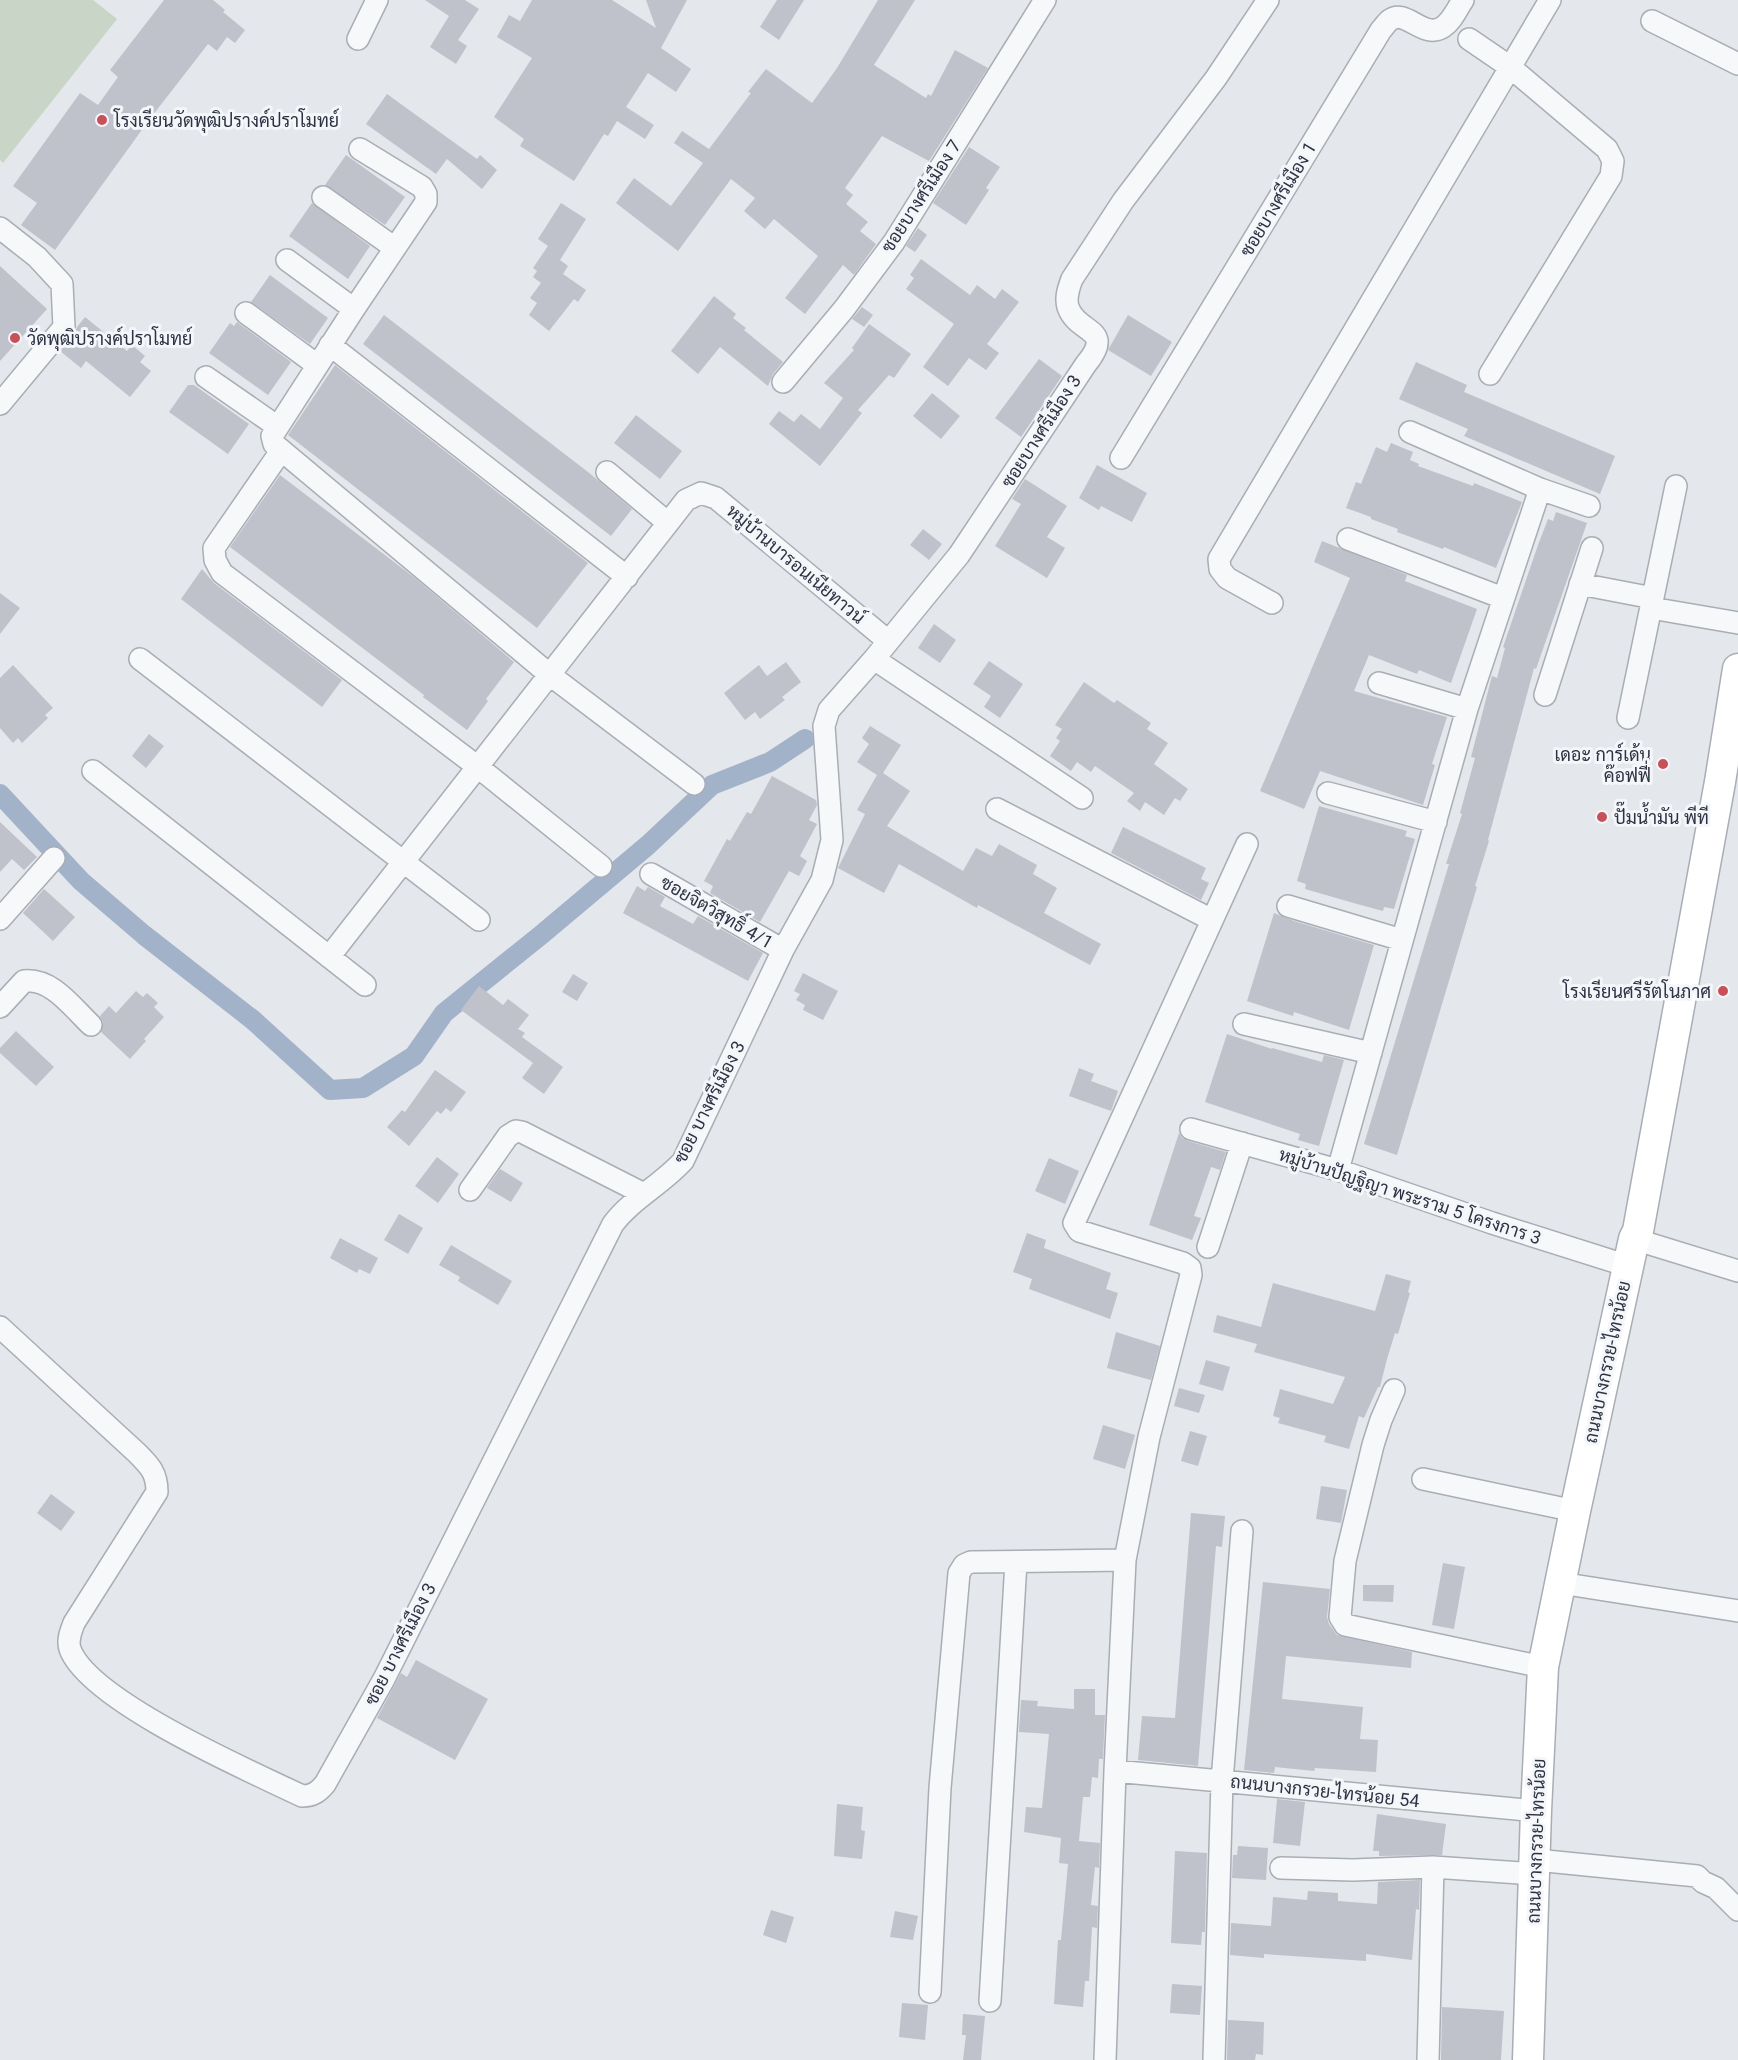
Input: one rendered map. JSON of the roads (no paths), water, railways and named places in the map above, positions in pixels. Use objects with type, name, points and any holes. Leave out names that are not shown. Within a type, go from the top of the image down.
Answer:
[{"type":"main road","name":"ถนนบางกรวย-ไทรน้อย","points":[[1528,2060],[1543,1667],[1631,1252],[1638,1231],[1703,876],[1738,669]]},
{"type":"street","points":[[358,39],[377,0]]},
{"type":"street","name":"ซอยบางศรีเมือง 7","points":[[783,382],[844,309],[894,242],[1045,0]]},
{"type":"street","name":"ซอยบางศรีเมือง 3","points":[[822,880],[832,840],[824,726],[829,710],[960,555],[1086,364],[1097,351],[1097,340],[1092,332],[1074,317],[1067,306],[1072,279],[1123,201],[1216,78],[1268,0]]},
{"type":"street","name":"ซอยบางศรีเมือง 1","points":[[1121,458],[1381,30],[1392,18],[1401,16],[1428,30],[1442,28],[1463,0]]},
{"type":"street","points":[[1272,603],[1227,578],[1220,569],[1219,559],[1550,0]]},
{"type":"street","points":[[1652,21],[1738,64]]},
{"type":"street","points":[[1470,39],[1510,67],[1606,149],[1613,161],[1611,176],[1490,374]]},
{"type":"street","points":[[360,149],[422,187],[426,194],[426,202],[272,436],[274,444],[550,675],[694,784]]},
{"type":"street","points":[[323,198],[395,248]]},
{"type":"street","points":[[0,228],[37,257],[62,284],[64,327],[0,404]]},
{"type":"street","points":[[287,260],[354,309]]},
{"type":"street","points":[[246,313],[317,365]]},
{"type":"street","points":[[330,345],[627,577]]},
{"type":"street","points":[[206,377],[278,427]]},
{"type":"street","points":[[1410,432],[1540,489],[1589,506]]},
{"type":"street","points":[[281,451],[214,548],[215,560],[222,573],[478,767],[601,866]]},
{"type":"street","points":[[329,957],[669,523],[608,472]]},
{"type":"street","points":[[1628,718],[1676,486]]},
{"type":"street","points":[[1338,1170],[1467,709],[1540,489]]},
{"type":"street","name":"หมู่บ้านบารอนเนียทาวน์","points":[[669,523],[686,500],[701,493],[716,498],[888,641]]},
{"type":"street","points":[[1348,539],[1503,598]]},
{"type":"street","points":[[1545,695],[1592,548]]},
{"type":"street","points":[[1580,584],[1738,623]]},
{"type":"street","points":[[140,659],[479,920]]},
{"type":"street","points":[[874,659],[1082,798]]},
{"type":"street","points":[[1379,683],[1467,709]]},
{"type":"street","points":[[93,771],[365,985]]},
{"type":"street","points":[[1328,794],[1436,822]]},
{"type":"street","points":[[997,809],[1212,920]]},
{"type":"street","points":[[1105,2060],[1125,1560],[1149,1437],[1191,1275],[1190,1268],[1184,1263],[1078,1231],[1074,1223],[1247,844]]},
{"type":"street","points":[[0,919],[54,858]]},
{"type":"street","name":"ซอยจิตวิสุทธิ์ 4/1","points":[[651,874],[783,950]]},
{"type":"street","name":"ซอย บางศรีเมือง 3","points":[[0,1327],[152,1467],[157,1479],[157,1492],[74,1623],[69,1637],[69,1648],[76,1660],[110,1693],[166,1729],[302,1796],[310,1796],[325,1784],[384,1679],[613,1224],[622,1212],[666,1178],[683,1161],[783,950],[822,880]]},
{"type":"street","points":[[1288,906],[1402,940]]},
{"type":"street","points":[[0,1007],[24,981],[32,980],[49,985],[91,1025]]},
{"type":"street","points":[[1244,1024],[1371,1053]]},
{"type":"street","name":"หมู่บ้านปัญฐิญา พระราม 5 โครงการ 3","points":[[1191,1130],[1338,1170],[1492,1223],[1631,1252],[1738,1271]]},
{"type":"street","points":[[470,1190],[508,1136],[516,1131],[644,1194]]},
{"type":"street","points":[[1208,1246],[1242,1143]]},
{"type":"street","points":[[1394,1390],[1373,1445],[1345,1561],[1340,1617],[1342,1622],[1346,1625],[1543,1667]]},
{"type":"street","points":[[1423,1479],[1575,1511]]},
{"type":"street","points":[[1214,2060],[1222,1780],[1242,1531]]},
{"type":"street","points":[[930,1992],[940,1788],[959,1573],[964,1565],[971,1562],[1125,1560]]},
{"type":"street","points":[[990,2001],[1016,1562]]},
{"type":"street","points":[[1560,1583],[1738,1611]]},
{"type":"street","name":"ถนนบางกรวย-ไทรน้อย 54","points":[[1115,1770],[1536,1811]]},
{"type":"street","points":[[1428,2060],[1433,1867]]},
{"type":"street","points":[[1281,1868],[1353,1870],[1535,1867],[1697,1876],[1716,1888],[1738,1910]]},
{"type":"waterway","points":[[0,794],[81,881],[144,935],[253,1020],[330,1090],[363,1088],[414,1056],[444,1013],[648,845],[712,785],[770,762],[805,739]]},
{"type":"place","name":"โรงเรียนวัดพุฒิปรางค์ปราโมทย์","points":[[102,120]]},
{"type":"place","name":"วัดพุฒิปรางค์ปราโมทย์","points":[[15,338]]},
{"type":"place","name":"เดอะ การ์เด้น ค๊อฟฟี่","points":[[1663,764]]},
{"type":"place","name":"ปั๊มน้ำมัน พีที","points":[[1602,817]]},
{"type":"place","name":"โรงเรียนศรีรัตโนภาศ","points":[[1723,991]]}]
